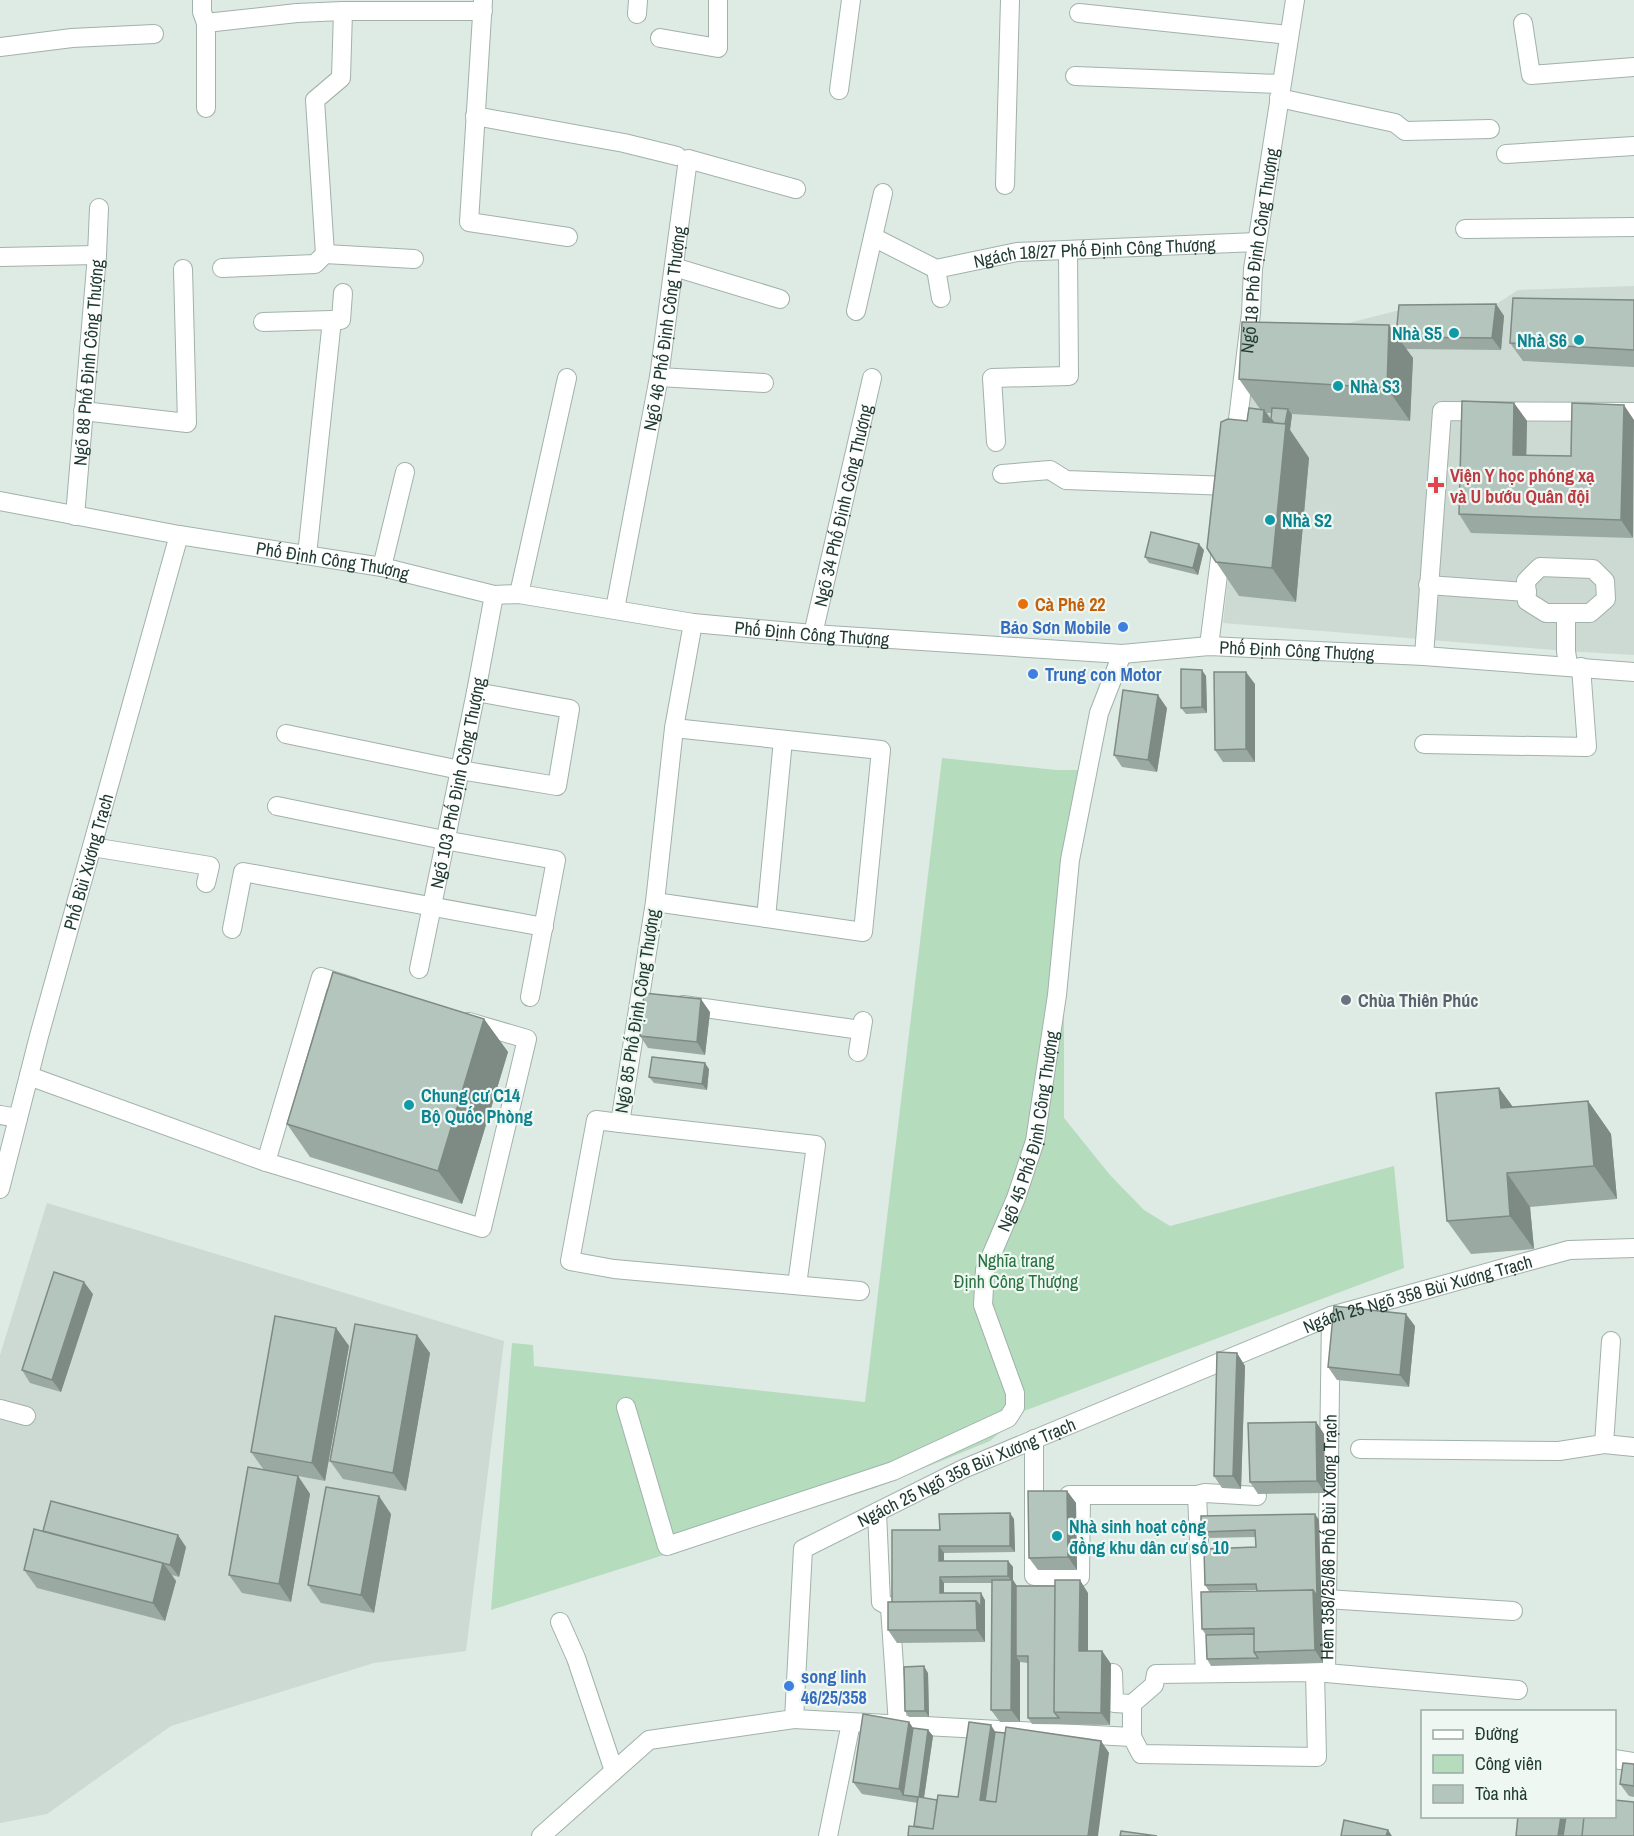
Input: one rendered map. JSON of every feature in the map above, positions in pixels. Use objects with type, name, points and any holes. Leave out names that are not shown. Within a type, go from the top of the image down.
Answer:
[{"type":"street","points":[[202,0],[202,12],[206,23],[206,108]]},
{"type":"street","points":[[660,38],[718,48],[718,0]]},
{"type":"street","points":[[839,90],[851,0]]},
{"type":"street","points":[[1005,185],[1010,0]]},
{"type":"street","name":"Ngõ 18 Phố Định Công Thượng","points":[[1209,646],[1251,313],[1253,269],[1295,0]]},
{"type":"street","points":[[206,23],[297,13],[483,5],[470,222],[568,237]]},
{"type":"street","points":[[325,254],[315,100],[341,78],[343,11]]},
{"type":"street","points":[[1079,13],[1289,35]]},
{"type":"street","points":[[1523,23],[1531,75],[1634,67]]},
{"type":"street","points":[[0,47],[72,38],[154,34]]},
{"type":"street","points":[[1074,76],[1280,91],[1395,123],[1405,131],[1490,129]]},
{"type":"street","points":[[475,116],[624,143],[676,156]]},
{"type":"street","points":[[1506,154],[1634,146]]},
{"type":"street","name":"Ngõ 46 Phố Định Công Thượng","points":[[615,609],[659,377],[688,159],[796,189]]},
{"type":"street","points":[[856,311],[883,193]]},
{"type":"street","name":"Ngõ 88 Phố Định Công Thượng","points":[[75,516],[99,208]]},
{"type":"street","points":[[1465,229],[1634,227]]},
{"type":"street","points":[[873,237],[936,269],[941,298]]},
{"type":"street","name":"Ngách 18/27 Phố Định Công Thượng","points":[[936,269],[1017,252],[1257,242]]},
{"type":"street","points":[[996,442],[992,378],[1069,376],[1068,251]]},
{"type":"street","points":[[222,268],[315,264],[325,254],[414,259]]},
{"type":"street","points":[[0,257],[97,255]]},
{"type":"street","points":[[674,267],[780,299]]},
{"type":"street","points":[[83,411],[187,423],[183,268]]},
{"type":"street","points":[[262,322],[341,320],[343,293]]},
{"type":"street","points":[[307,555],[332,320]]},
{"type":"street","points":[[659,377],[764,383]]},
{"type":"street","points":[[519,594],[567,378]]},
{"type":"street","name":"Ngõ 34 Phố Định Công Thượng","points":[[813,634],[872,378]]},
{"type":"street","points":[[1424,656],[1442,411],[1634,412]]},
{"type":"street","points":[[1002,474],[1050,470],[1066,480],[1231,474]]},
{"type":"street","points":[[382,567],[405,472]]},
{"type":"street","name":"Phố Định Công Thượng","points":[[0,501],[179,535],[382,567],[494,595],[519,594],[693,623],[813,634],[1122,654],[1209,646],[1424,656],[1634,672]]},
{"type":"street","name":"Phố Bùi Xương Trạch","points":[[0,1190],[9,1116],[29,1077],[179,535]]},
{"type":"street","points":[[1540,567],[1593,569],[1605,581],[1606,599],[1590,613],[1566,613],[1546,613],[1527,601],[1526,581],[1540,567]]},
{"type":"street","points":[[1428,585],[1527,592]]},
{"type":"street","name":"Ngõ 103 Phố Định Công Thượng","points":[[419,969],[494,595]]},
{"type":"street","points":[[1424,744],[1587,747],[1566,613]]},
{"type":"street","name":"Ngõ 85 Phố Định Công Thượng","points":[[693,623],[674,728],[655,902],[620,1123],[596,1120],[570,1261],[614,1269],[860,1291]]},
{"type":"street","name":"Ngõ 45 Phố Định Công Thượng","points":[[626,1407],[667,1546],[893,1471],[1008,1418],[1015,1407],[1015,1393],[983,1305],[985,1270],[1016,1198],[1035,1141],[1056,995],[1070,860],[1099,713],[1122,654]]},
{"type":"street","points":[[286,734],[460,770],[557,786],[570,709],[476,692]]},
{"type":"street","points":[[655,902],[863,932],[881,750],[674,728]]},
{"type":"street","points":[[766,918],[783,740]]},
{"type":"street","points":[[277,806],[556,860],[530,997]]},
{"type":"street","points":[[92,847],[210,866],[207,883]]},
{"type":"street","points":[[232,929],[243,872],[544,927]]},
{"type":"street","points":[[266,1162],[321,977],[367,991]]},
{"type":"street","points":[[639,998],[862,1025],[858,1052]]},
{"type":"street","points":[[29,1077],[266,1162],[482,1228],[527,1039],[458,1018]]},
{"type":"street","points":[[620,1123],[816,1145],[797,1285]]},
{"type":"street","name":"Ngách 25 Ngõ 358 Bùi Xương Trạch","points":[[794,1719],[803,1549],[963,1469],[1332,1316],[1569,1250],[1634,1248]]},
{"type":"street","name":"Hẻm 358/25/86 Phố Bùi Xương Trạch","points":[[1132,1704],[1154,1685],[1156,1674],[1321,1673],[1326,1599],[1332,1316]]},
{"type":"street","points":[[1604,1444],[1611,1341]]},
{"type":"street","points":[[0,1409],[26,1416]]},
{"type":"street","points":[[1034,1439],[1046,1496],[1034,1576],[1080,1577],[1081,1495]]},
{"type":"street","points":[[1360,1449],[1559,1451],[1604,1444],[1634,1447]]},
{"type":"street","points":[[1046,1496],[1197,1495],[1205,1493],[1257,1496]]},
{"type":"street","points":[[1197,1495],[1205,1673]]},
{"type":"street","points":[[876,1512],[881,1602],[890,1607],[898,1725]]},
{"type":"street","points":[[1326,1599],[1513,1611]]},
{"type":"street","points":[[560,1622],[576,1658],[614,1771]]},
{"type":"street","points":[[1113,1673],[1114,1703],[1132,1704],[1132,1737],[1141,1754],[1317,1757],[1321,1673],[1518,1690]]},
{"type":"street","points":[[541,1836],[649,1740],[794,1719],[1132,1737]]},
{"type":"street","points":[[828,1836],[851,1723]]},
{"type":"street","points":[[1616,1759],[1634,1762]]},
{"type":"shaded area","name":"Viện Y học phóng xạ và U bướu Quân đội","points":[[1634,286],[1634,655],[1223,623],[1254,347],[1396,311],[1489,309],[1518,290]]},
{"type":"shaded area","points":[[47,1203],[504,1341],[466,1651],[374,1663],[171,1726],[47,1814],[0,1823],[0,1355]]},
{"type":"green space","name":"Nghĩa trang Định Công Thượng","points":[[942,758],[1056,770],[1089,770],[1064,937],[1064,1118],[1110,1175],[1144,1210],[1170,1226],[1394,1166],[1404,1268],[1024,1411],[990,1441],[875,1488],[491,1610],[512,1343],[533,1345],[534,1366],[865,1402]]},
{"type":"building","points":[[1513,298],[1634,300],[1634,350],[1510,343]]},
{"type":"building","points":[[1496,304],[1492,338],[1398,337],[1396,335],[1399,305]]},
{"type":"building","points":[[1242,322],[1389,325],[1387,388],[1239,379]]},
{"type":"building","points":[[1462,401],[1514,403],[1513,455],[1571,456],[1572,403],[1624,405],[1621,520],[1459,514]]},
{"type":"building","points":[[1249,408],[1264,410],[1263,422],[1286,424],[1272,568],[1216,562],[1207,548],[1221,422],[1228,419],[1247,421]]},
{"type":"building","points":[[1272,408],[1288,409],[1285,424],[1274,423],[1271,419]]},
{"type":"building","points":[[1151,532],[1199,544],[1193,568],[1145,557]]},
{"type":"building","points":[[1181,669],[1202,670],[1202,707],[1181,708]]},
{"type":"building","points":[[1214,672],[1246,672],[1246,749],[1215,750]]},
{"type":"building","points":[[1123,690],[1158,695],[1148,760],[1114,755]]},
{"type":"building","name":"Chung cư C14 Bộ Quốc Phòng","points":[[333,972],[484,1019],[438,1171],[287,1124]]},
{"type":"building","points":[[644,993],[701,999],[697,1042],[640,1036]]},
{"type":"building","points":[[652,1057],[705,1063],[702,1084],[649,1077]]},
{"type":"building","points":[[1499,1088],[1501,1108],[1588,1101],[1594,1166],[1507,1173],[1510,1216],[1447,1221],[1436,1093]]},
{"type":"building","points":[[54,1272],[84,1282],[52,1380],[22,1370]]},
{"type":"building","points":[[1334,1306],[1406,1314],[1400,1375],[1328,1367]]},
{"type":"building","points":[[275,1316],[336,1328],[312,1463],[251,1452]]},
{"type":"building","points":[[355,1324],[417,1335],[393,1473],[330,1461]]},
{"type":"building","points":[[1217,1352],[1237,1353],[1233,1476],[1214,1476]]},
{"type":"building","points":[[1316,1422],[1317,1481],[1250,1482],[1248,1423]]},
{"type":"building","points":[[248,1467],[298,1476],[279,1584],[229,1575]]},
{"type":"building","points":[[326,1487],[379,1496],[361,1595],[308,1585]]},
{"type":"building","name":"Nhà sinh hoạt cộng đồng khu dân cư số 10","points":[[1028,1491],[1067,1491],[1068,1557],[1029,1558]]},
{"type":"building","points":[[51,1501],[178,1535],[170,1565],[43,1531]]},
{"type":"building","points":[[1010,1513],[1010,1546],[939,1546],[939,1561],[1008,1561],[1008,1576],[940,1577],[940,1593],[981,1593],[981,1607],[976,1601],[892,1602],[892,1530],[940,1530],[939,1514]]},
{"type":"building","points":[[1315,1514],[1317,1596],[1313,1590],[1257,1591],[1256,1584],[1205,1585],[1204,1549],[1256,1547],[1255,1530],[1201,1532],[1201,1516]]},
{"type":"building","points":[[34,1529],[163,1563],[153,1603],[24,1570]]},
{"type":"building","points":[[992,1580],[1012,1580],[1011,1710],[991,1710]]},
{"type":"building","points":[[1055,1580],[1080,1580],[1079,1651],[1102,1651],[1101,1713],[1054,1712]]},
{"type":"building","points":[[1016,1586],[1055,1586],[1054,1712],[1059,1718],[1028,1718],[1028,1656],[1016,1656]]},
{"type":"building","points":[[1313,1590],[1315,1650],[1254,1652],[1254,1628],[1202,1629],[1201,1592]]},
{"type":"building","points":[[976,1601],[977,1630],[888,1630],[888,1602]]},
{"type":"building","points":[[1254,1634],[1254,1652],[1258,1658],[1207,1659],[1206,1635]]},
{"type":"building","points":[[924,1666],[925,1711],[905,1711],[904,1667]]},
{"type":"building","points":[[863,1714],[909,1722],[899,1789],[853,1782]]},
{"type":"building","points":[[969,1722],[991,1725],[980,1800],[996,1802],[1006,1727],[1101,1741],[1088,1836],[908,1836],[909,1826],[933,1829],[938,1795],[958,1797]]},
{"type":"building","points":[[913,1728],[928,1730],[919,1797],[937,1800],[933,1829],[914,1826],[918,1797],[903,1795]]},
{"type":"building","points":[[995,1732],[1005,1733],[996,1802],[985,1801]]},
{"type":"building","points":[[1623,1763],[1634,1764],[1634,1786],[1620,1784]]},
{"type":"building","points":[[1616,1800],[1634,1802],[1634,1836],[1582,1836],[1584,1818],[1616,1818]]},
{"type":"building","points":[[1518,1818],[1561,1818],[1558,1836],[1516,1836]]},
{"type":"building","points":[[1566,1818],[1584,1818],[1582,1836],[1563,1836]]},
{"type":"building","points":[[1344,1820],[1388,1830],[1386,1836],[1341,1836]]},
{"type":"building","points":[[1121,1831],[1157,1836],[1120,1836]]},
{"type":"place","name":"Nhà S5","points":[[1454,333]]},
{"type":"place","name":"Nhà S6","points":[[1579,340]]},
{"type":"place","name":"Nhà S3","points":[[1338,386]]},
{"type":"place","name":"Viện Y học phóng xạ và U bướu Quân đội","points":[[1436,485]]},
{"type":"place","name":"Nhà S2","points":[[1270,520]]},
{"type":"place","name":"Cà Phê 22","points":[[1023,604]]},
{"type":"place","name":"Bảo Sơn Mobile","points":[[1123,627]]},
{"type":"place","name":"Trung con Motor","points":[[1033,674]]},
{"type":"place","name":"Chùa Thiên Phúc","points":[[1346,1000]]},
{"type":"place","name":"Chung cư C14 Bộ Quốc Phòng","points":[[409,1105]]},
{"type":"place","name":"Nhà sinh hoạt cộng đồng khu dân cư số 10","points":[[1057,1536]]},
{"type":"place","name":"song linh 46/25/358","points":[[789,1686]]}]
